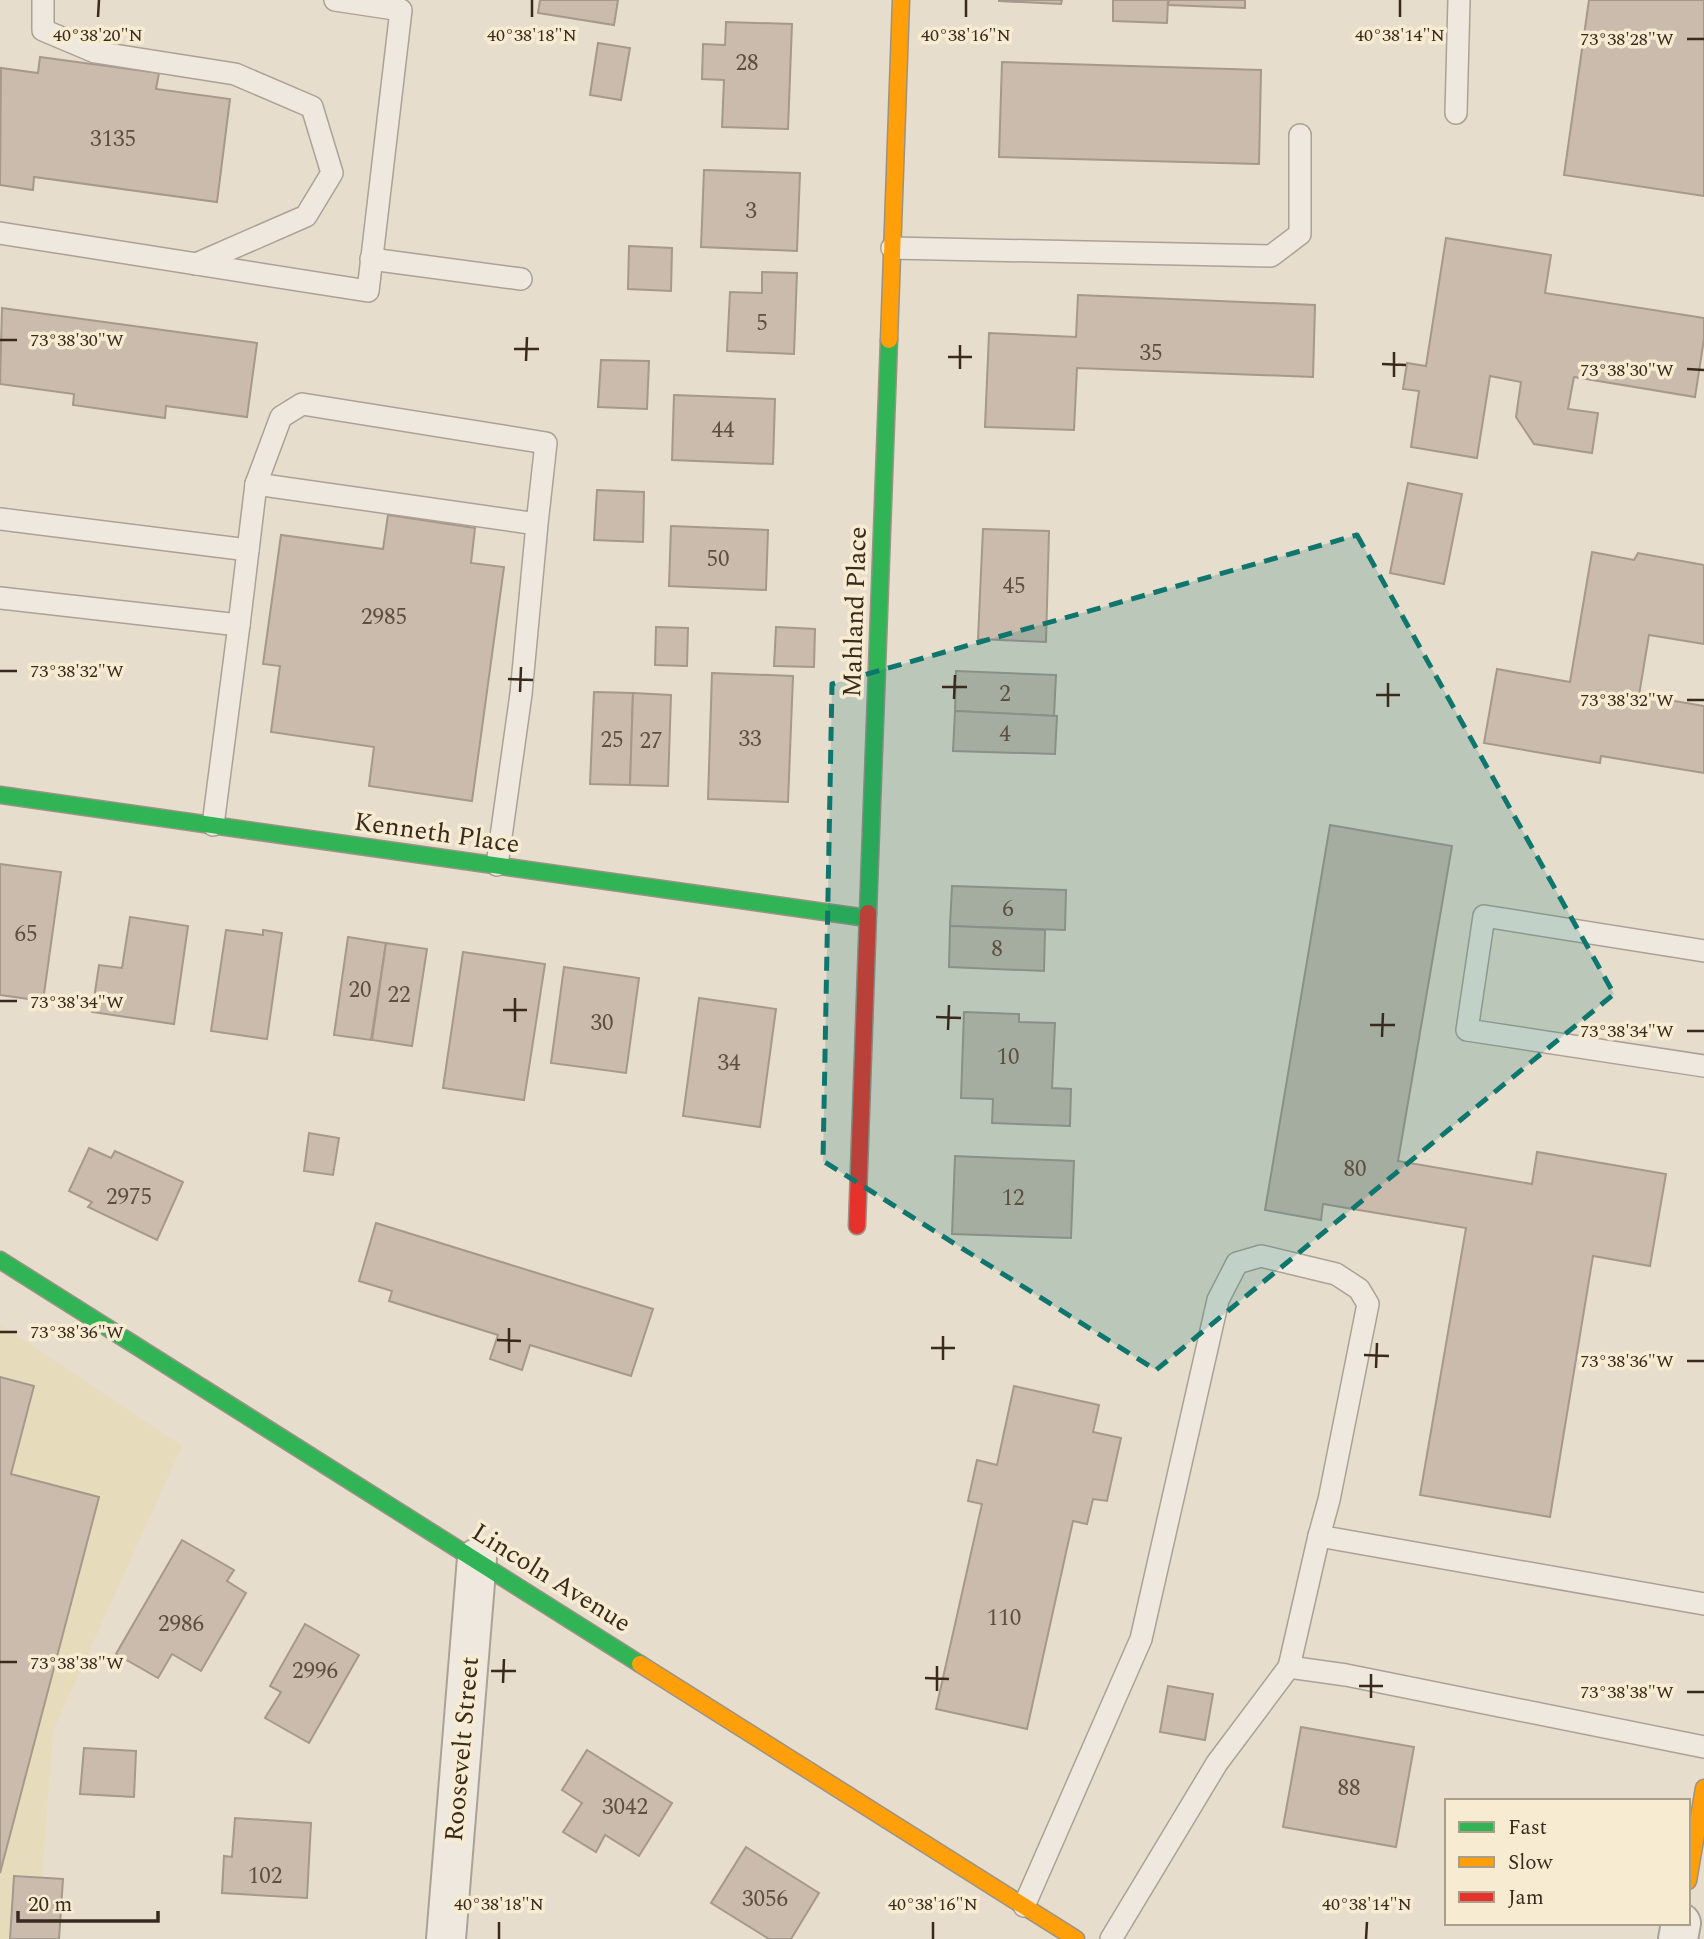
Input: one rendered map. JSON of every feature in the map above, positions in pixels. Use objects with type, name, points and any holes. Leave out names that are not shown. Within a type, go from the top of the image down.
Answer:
[{"type":"street","name":"Mahland Place","points":[[857,1226],[901,0]]},
{"type":"street","name":"Kenneth Place","points":[[0,795],[867,918]]},
{"type":"street","name":"Lincoln Avenue","points":[[0,1260],[477,1558],[1076,1939]]},
{"type":"street","name":"Roosevelt Street","points":[[446,1939],[477,1558]]},
{"type":"street","points":[[1690,1869],[1704,1788]]},
{"type":"lane","points":[[43,0],[43,30],[95,52],[236,74],[312,107],[332,173],[306,216],[196,264]]},
{"type":"lane","points":[[0,233],[368,291],[401,10],[335,0]]},
{"type":"lane","points":[[1455,113],[1459,0]]},
{"type":"lane","points":[[892,248],[1271,256],[1300,234],[1300,135]]},
{"type":"lane","points":[[371,259],[521,279]]},
{"type":"lane","points":[[213,825],[256,484],[281,416],[302,404],[546,443],[522,694],[497,865]]},
{"type":"lane","points":[[256,484],[537,524]]},
{"type":"lane","points":[[0,519],[248,550]]},
{"type":"lane","points":[[0,598],[239,625]]},
{"type":"lane","points":[[1704,951],[1484,916],[1467,1030],[1704,1066]]},
{"type":"lane","points":[[1024,1906],[1142,1639],[1219,1300],[1237,1263],[1261,1256],[1336,1274],[1359,1289],[1368,1304],[1329,1500],[1289,1667],[1217,1763],[1111,1939]]},
{"type":"lane","points":[[1319,1536],[1704,1604]]},
{"type":"lane","points":[[1289,1667],[1346,1675],[1704,1747]]},
{"type":"highlighted area","points":[[1357,535],[1614,994],[1156,1370],[823,1161],[832,684]]},
{"type":"shaded area","points":[[0,1324],[182,1446],[53,1731],[37,1939],[0,1939]]},
{"type":"building","points":[[540,0],[618,0],[614,25],[538,13]]},
{"type":"building","points":[[999,0],[1062,0],[1061,4]]},
{"type":"building","points":[[1113,0],[1168,0],[1167,23],[1113,21]]},
{"type":"building","points":[[1169,0],[1245,0],[1245,8],[1168,5]]},
{"type":"building","points":[[1589,0],[1704,0],[1704,196],[1564,175]]},
{"type":"building","points":[[726,22],[792,24],[788,129],[722,127],[724,80],[702,79],[703,44],[725,45]]},
{"type":"building","points":[[598,43],[630,48],[621,100],[590,95]]},
{"type":"building","points":[[40,57],[159,73],[156,89],[230,99],[217,202],[34,177],[33,190],[0,185],[1,68],[38,73]]},
{"type":"building","points":[[1002,62],[1261,70],[1259,164],[999,157]]},
{"type":"building","points":[[704,170],[800,173],[797,251],[701,247]]},
{"type":"building","points":[[1446,238],[1551,255],[1545,293],[1704,318],[1704,339],[1695,397],[1574,377],[1568,409],[1598,413],[1592,453],[1534,444],[1516,417],[1521,382],[1490,376],[1477,458],[1411,447],[1419,391],[1403,389],[1407,363],[1426,366]]},
{"type":"building","points":[[629,246],[672,248],[671,291],[628,289]]},
{"type":"building","points":[[762,272],[797,273],[794,354],[727,351],[730,292],[762,293]]},
{"type":"building","points":[[1078,295],[1315,305],[1313,377],[1077,368],[1074,430],[985,427],[989,333],[1076,337]]},
{"type":"building","points":[[2,308],[257,343],[247,417],[166,406],[165,418],[73,405],[74,394],[0,384]]},
{"type":"building","points":[[601,360],[649,361],[647,409],[598,407]]},
{"type":"building","points":[[674,395],[775,399],[773,464],[672,460]]},
{"type":"building","points":[[1408,483],[1462,494],[1444,584],[1390,573]]},
{"type":"building","points":[[597,490],[644,492],[643,542],[594,540]]},
{"type":"building","points":[[388,515],[475,528],[471,563],[504,567],[472,801],[369,786],[374,747],[271,732],[280,666],[263,664],[281,535],[383,549]]},
{"type":"building","points":[[671,526],[768,530],[766,590],[669,586]]},
{"type":"building","points":[[983,529],[1049,531],[1046,642],[978,639]]},
{"type":"building","points":[[1592,552],[1634,560],[1638,553],[1704,565],[1704,644],[1649,635],[1639,695],[1704,706],[1704,773],[1601,756],[1600,763],[1484,743],[1497,669],[1570,682]]},
{"type":"building","points":[[656,627],[688,628],[687,666],[655,665]]},
{"type":"building","points":[[776,627],[815,629],[814,667],[774,666]]},
{"type":"building","points":[[956,671],[1056,675],[1054,716],[955,711]]},
{"type":"building","points":[[712,673],[793,676],[788,802],[708,799]]},
{"type":"building","points":[[594,692],[633,693],[630,785],[590,784]]},
{"type":"building","points":[[633,693],[671,695],[668,786],[630,785]]},
{"type":"building","points":[[955,711],[1057,716],[1055,754],[953,751]]},
{"type":"building","points":[[1330,825],[1452,846],[1398,1161],[1532,1184],[1537,1152],[1666,1174],[1650,1266],[1593,1256],[1550,1517],[1420,1495],[1466,1228],[1323,1204],[1321,1220],[1265,1210]]},
{"type":"building","points":[[0,864],[61,872],[43,1001],[0,995]]},
{"type":"building","points":[[952,886],[1066,890],[1065,930],[950,926]]},
{"type":"building","points":[[130,917],[188,926],[174,1024],[92,1012],[99,965],[122,968]]},
{"type":"building","points":[[950,926],[1045,930],[1044,971],[949,967]]},
{"type":"building","points":[[226,930],[263,935],[263,930],[282,933],[267,1039],[211,1031]]},
{"type":"building","points":[[348,937],[386,943],[371,1040],[334,1035]]},
{"type":"building","points":[[386,943],[427,949],[412,1046],[372,1040]]},
{"type":"building","points":[[463,952],[545,964],[524,1100],[443,1088]]},
{"type":"building","points":[[564,967],[639,978],[626,1073],[551,1063]]},
{"type":"building","points":[[699,998],[776,1009],[760,1127],[683,1116]]},
{"type":"building","points":[[964,1012],[1019,1014],[1019,1022],[1055,1023],[1052,1088],[1071,1089],[1070,1126],[992,1123],[993,1099],[961,1098]]},
{"type":"building","points":[[309,1133],[339,1138],[333,1175],[304,1171]]},
{"type":"building","points":[[89,1148],[111,1158],[115,1151],[183,1182],[157,1240],[88,1207],[92,1202],[69,1191]]},
{"type":"building","points":[[955,1156],[1074,1161],[1071,1238],[952,1234]]},
{"type":"building","points":[[376,1223],[653,1309],[631,1376],[530,1345],[522,1370],[490,1359],[498,1335],[389,1301],[392,1291],[359,1281]]},
{"type":"building","points":[[0,1377],[34,1386],[11,1474],[99,1497],[0,1873]]},
{"type":"building","points":[[1014,1386],[1099,1405],[1093,1432],[1121,1438],[1107,1501],[1093,1499],[1087,1524],[1073,1521],[1027,1729],[936,1709],[982,1504],[968,1501],[977,1460],[997,1465]]},
{"type":"building","points":[[182,1540],[234,1570],[227,1581],[246,1593],[201,1671],[172,1654],[158,1678],[116,1654]]},
{"type":"building","points":[[305,1624],[359,1655],[309,1743],[265,1718],[281,1692],[270,1686]]},
{"type":"building","points":[[1168,1686],[1213,1694],[1205,1740],[1160,1732]]},
{"type":"building","points":[[1301,1727],[1414,1747],[1396,1847],[1283,1827]]},
{"type":"building","points":[[84,1748],[136,1751],[134,1797],[80,1794]]},
{"type":"building","points":[[587,1750],[672,1803],[639,1856],[605,1835],[596,1852],[563,1832],[582,1803],[562,1790]]},
{"type":"building","points":[[235,1818],[311,1823],[307,1898],[222,1893],[224,1856],[232,1857]]},
{"type":"building","points":[[746,1847],[819,1893],[791,1939],[769,1939],[711,1903]]},
{"type":"building","points":[[14,1876],[63,1879],[59,1939],[10,1939]]},
{"type":"traffic: fast","points":[[868,913],[889,340]]},
{"type":"traffic: fast","points":[[0,795],[867,918]]},
{"type":"traffic: fast","points":[[0,1260],[640,1664]]},
{"type":"traffic: slow","points":[[889,340],[901,0]]},
{"type":"traffic: slow","points":[[640,1664],[1076,1939]]},
{"type":"traffic: slow","points":[[1690,1869],[1704,1788]]},
{"type":"traffic: jam","points":[[857,1226],[868,913]]}]
